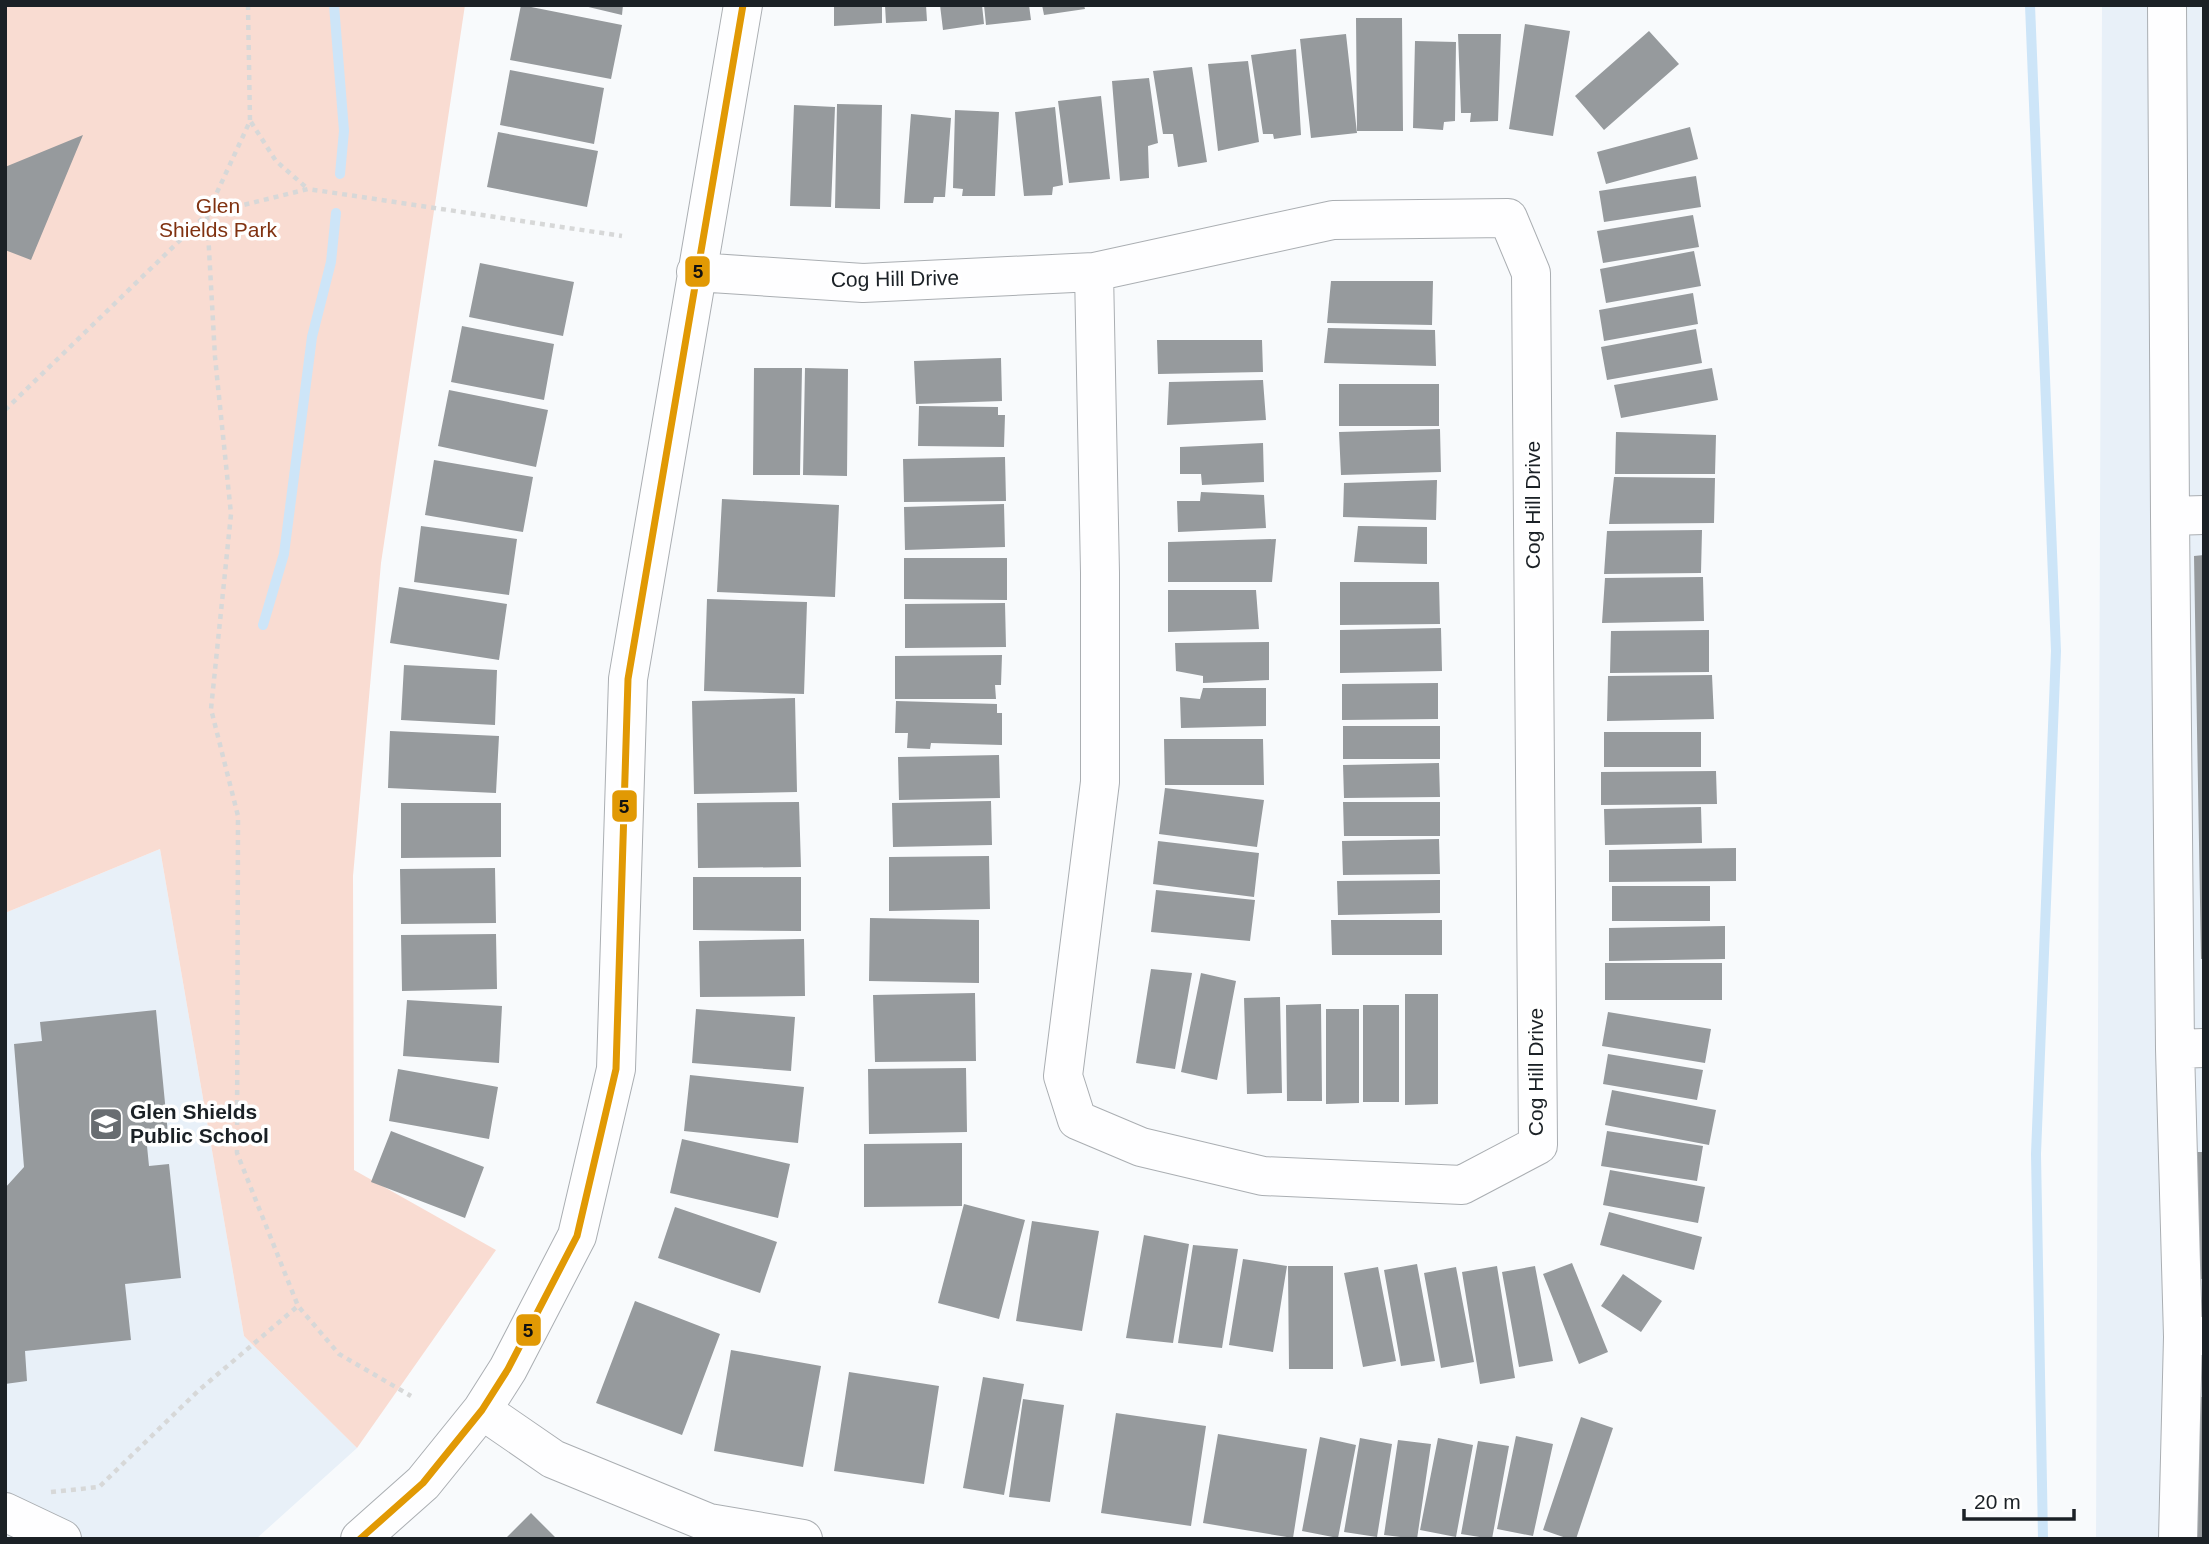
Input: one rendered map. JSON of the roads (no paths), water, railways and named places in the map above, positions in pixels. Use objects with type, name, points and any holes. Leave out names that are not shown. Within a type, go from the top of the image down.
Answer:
[{"type":"street","points":[[360,1539],[423,1483],[482,1410],[508,1369],[577,1236],[616,1069],[628,679],[743,5]]},
{"type":"street","points":[[2167,5],[2187,515],[2193,1337],[2178,1539]]},
{"type":"street","name":"Cog Hill Drive","points":[[696,272],[863,283],[1094,272],[1333,220],[1508,218],[1531,273],[1538,1145],[1462,1185],[1263,1176],[1141,1147],[1077,1120],[1063,1076],[1100,782],[1100,573],[1094,272]]},
{"type":"street","points":[[482,1410],[553,1459],[709,1523],[803,1539]]},
{"type":"street","points":[[5,1512],[62,1539]]},
{"type":"waterway","points":[[334,5],[344,131],[340,174]]},
{"type":"waterway","points":[[2030,5],[2056,651],[2036,1154],[2043,1539]]},
{"type":"waterway","points":[[263,625],[284,554],[312,337],[331,262],[336,213]]},
{"type":"place","name":"Glen Shields Public School","points":[[106,1124]]},
{"type":"park label","name":"Glen Shields Park","points":[[218,218]]}]
